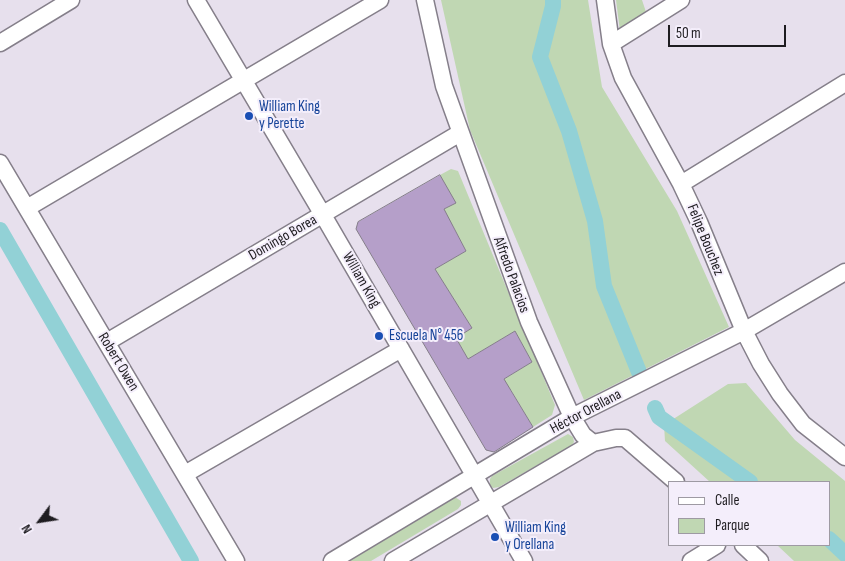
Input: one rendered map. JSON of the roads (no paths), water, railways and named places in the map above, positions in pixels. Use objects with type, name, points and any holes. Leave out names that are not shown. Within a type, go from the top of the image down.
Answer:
[{"type":"street","points":[[0,43],[71,0]]},
{"type":"street","name":"William King","points":[[196,0],[524,561]]},
{"type":"street","points":[[27,208],[380,0]]},
{"type":"street","name":"Alfredo Palacios","points":[[425,0],[444,86],[529,322],[572,418],[583,435],[593,443]]},
{"type":"street","name":"Felipe Bouchez","points":[[605,0],[611,44],[623,78],[681,184],[699,222],[744,331],[761,364],[780,394],[803,424],[845,457]]},
{"type":"street","points":[[611,44],[662,5],[681,0]]},
{"type":"street","points":[[681,184],[845,83]]},
{"type":"street","name":"Domingo Borea","points":[[106,342],[460,133]]},
{"type":"street","name":"Robert Owen","points":[[0,163],[236,561]]},
{"type":"street","name":"Héctor Orellana","points":[[332,561],[572,418],[744,331],[845,272]]},
{"type":"street","points":[[184,474],[401,349]]},
{"type":"street","points":[[593,443],[625,438],[675,481]]},
{"type":"street","name":"Héctor Orellana","points":[[393,561],[593,443]]},
{"type":"street","points":[[690,561],[715,546]]},
{"type":"street","points":[[744,546],[760,561]]},
{"type":"waterway","points":[[553,0],[540,57],[569,131],[595,221],[604,286],[639,372]]},
{"type":"waterway","points":[[0,230],[191,561]]},
{"type":"waterway","points":[[655,408],[659,417],[749,481]]},
{"type":"waterway","points":[[830,540],[845,554]]},
{"type":"place","name":"William King y Perette","points":[[249,116]]},
{"type":"place","name":"Escuela N° 456","points":[[379,336]]},
{"type":"place","name":"William King y Orellana","points":[[495,537]]}]
